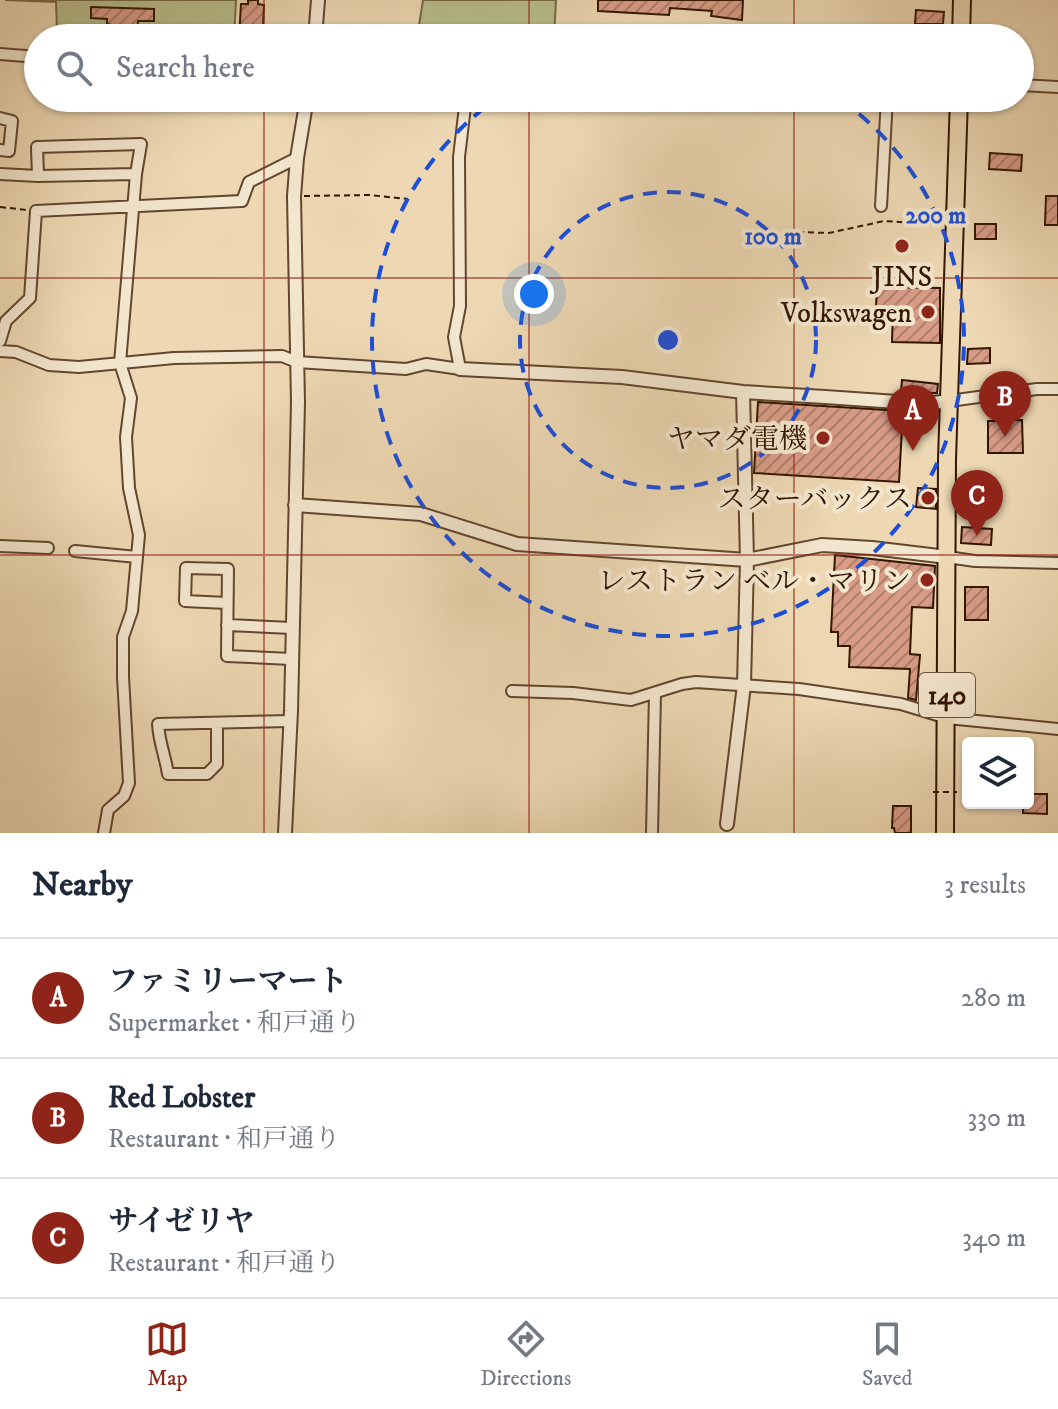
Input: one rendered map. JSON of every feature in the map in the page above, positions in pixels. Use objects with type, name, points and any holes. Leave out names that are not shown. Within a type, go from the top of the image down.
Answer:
[{"type":"highway","points":[[961,24],[962,0]]},
{"type":"highway","name":"140","points":[[945,833],[949,401],[959,112]]},
{"type":"street","points":[[316,24],[318,0]]},
{"type":"street","points":[[0,54],[24,56]]},
{"type":"street","points":[[1034,86],[1058,87]]},
{"type":"street","points":[[285,833],[291,721],[295,505],[297,362],[294,196],[305,112]]},
{"type":"street","points":[[460,369],[454,337],[460,306],[459,157],[464,112]]},
{"type":"street","points":[[881,206],[886,112]]},
{"type":"street","points":[[0,118],[12,121],[9,151],[0,150]]},
{"type":"street","points":[[38,176],[37,147],[141,144],[120,363],[131,398],[126,437],[129,488],[139,535],[132,611],[123,637],[129,783],[124,796],[108,810],[104,833]]},
{"type":"street","points":[[0,341],[6,321],[30,298],[36,211],[242,201],[249,182],[297,158]]},
{"type":"street","points":[[0,174],[136,174]]},
{"type":"street","points":[[0,351],[16,352],[49,365],[79,367],[174,358],[282,356],[297,362],[406,369],[426,364],[460,369],[622,377],[743,392],[926,404],[1058,389]]},
{"type":"street","points":[[727,829],[744,685],[747,560],[743,392]]},
{"type":"street","points":[[295,505],[421,514],[517,544],[747,560],[822,545],[975,561],[1058,563]]},
{"type":"street","points":[[0,546],[48,548]]},
{"type":"street","points":[[75,551],[137,557]]},
{"type":"street","points":[[227,603],[185,601],[186,568],[228,569],[227,656],[291,659]]},
{"type":"street","points":[[227,625],[292,628]]},
{"type":"street","points":[[512,691],[573,693],[631,700],[696,682],[744,685],[799,689],[901,704],[947,718],[1058,729]]},
{"type":"street","points":[[652,833],[655,694]]},
{"type":"street","points":[[217,723],[217,764],[207,774],[168,774],[165,751],[159,745],[158,724],[291,721]]},
{"type":"path","points":[[294,196],[369,195],[408,199]]},
{"type":"path","points":[[0,207],[36,211]]},
{"type":"path","points":[[798,232],[829,233],[884,221],[955,225]]},
{"type":"path","points":[[933,792],[957,792]]},
{"type":"green space","points":[[5,0],[236,0],[235,24],[57,24],[56,2]]},
{"type":"green space","points":[[423,0],[556,0],[555,24],[419,24]]},
{"type":"building","points":[[248,0],[258,0],[258,4],[264,5],[263,24],[240,24],[241,4],[248,4]]},
{"type":"building","points":[[598,0],[743,0],[742,20],[711,16],[712,11],[670,8],[669,15],[598,11]]},
{"type":"building","points":[[91,7],[154,9],[154,21],[138,21],[138,24],[107,24],[107,19],[91,18]]},
{"type":"building","points":[[916,10],[944,12],[943,24],[915,24]]},
{"type":"building","points":[[990,153],[1022,155],[1021,171],[989,169]]},
{"type":"building","points":[[1046,196],[1058,196],[1058,225],[1045,225]]},
{"type":"building","points":[[975,224],[996,224],[996,239],[975,239]]},
{"type":"building","name":"Volkswagen","points":[[877,287],[940,288],[940,343],[892,342],[893,307],[876,307]]},
{"type":"building","points":[[990,348],[990,363],[967,364],[968,349]]},
{"type":"building","points":[[902,380],[938,384],[937,393],[901,392]]},
{"type":"building","points":[[758,402],[903,411],[899,482],[754,473]]},
{"type":"building","points":[[1022,420],[1023,453],[988,453],[988,421]]},
{"type":"building","name":"スターバックス","points":[[918,488],[936,489],[936,509],[916,507]]},
{"type":"building","points":[[962,527],[992,529],[991,545],[961,543]]},
{"type":"building","points":[[835,555],[935,566],[933,608],[912,607],[910,654],[920,655],[916,700],[908,698],[910,669],[849,667],[850,646],[838,646],[838,632],[831,632]]},
{"type":"building","points":[[965,587],[988,587],[988,620],[965,620]]},
{"type":"building","points":[[1034,794],[1047,794],[1047,814],[1023,813],[1023,809],[1034,809]]},
{"type":"building","points":[[893,806],[911,806],[911,833],[895,833],[892,828]]},
{"type":"waterway","points":[[1034,81],[1058,82]]},
{"type":"place","name":"JINS","points":[[902,246]]},
{"type":"place","name":"Volkswagen","points":[[928,312]]},
{"type":"place","name":"Red Lobster","points":[[1005,437]]},
{"type":"place","name":"ヤマダ電機","points":[[823,438]]},
{"type":"place","name":"ファミリーマート","points":[[913,451]]},
{"type":"place","name":"スターバックス","points":[[928,498]]},
{"type":"place","name":"サイゼリヤ","points":[[977,536]]},
{"type":"place","name":"レストラン ベル・マリン","points":[[927,580]]}]
